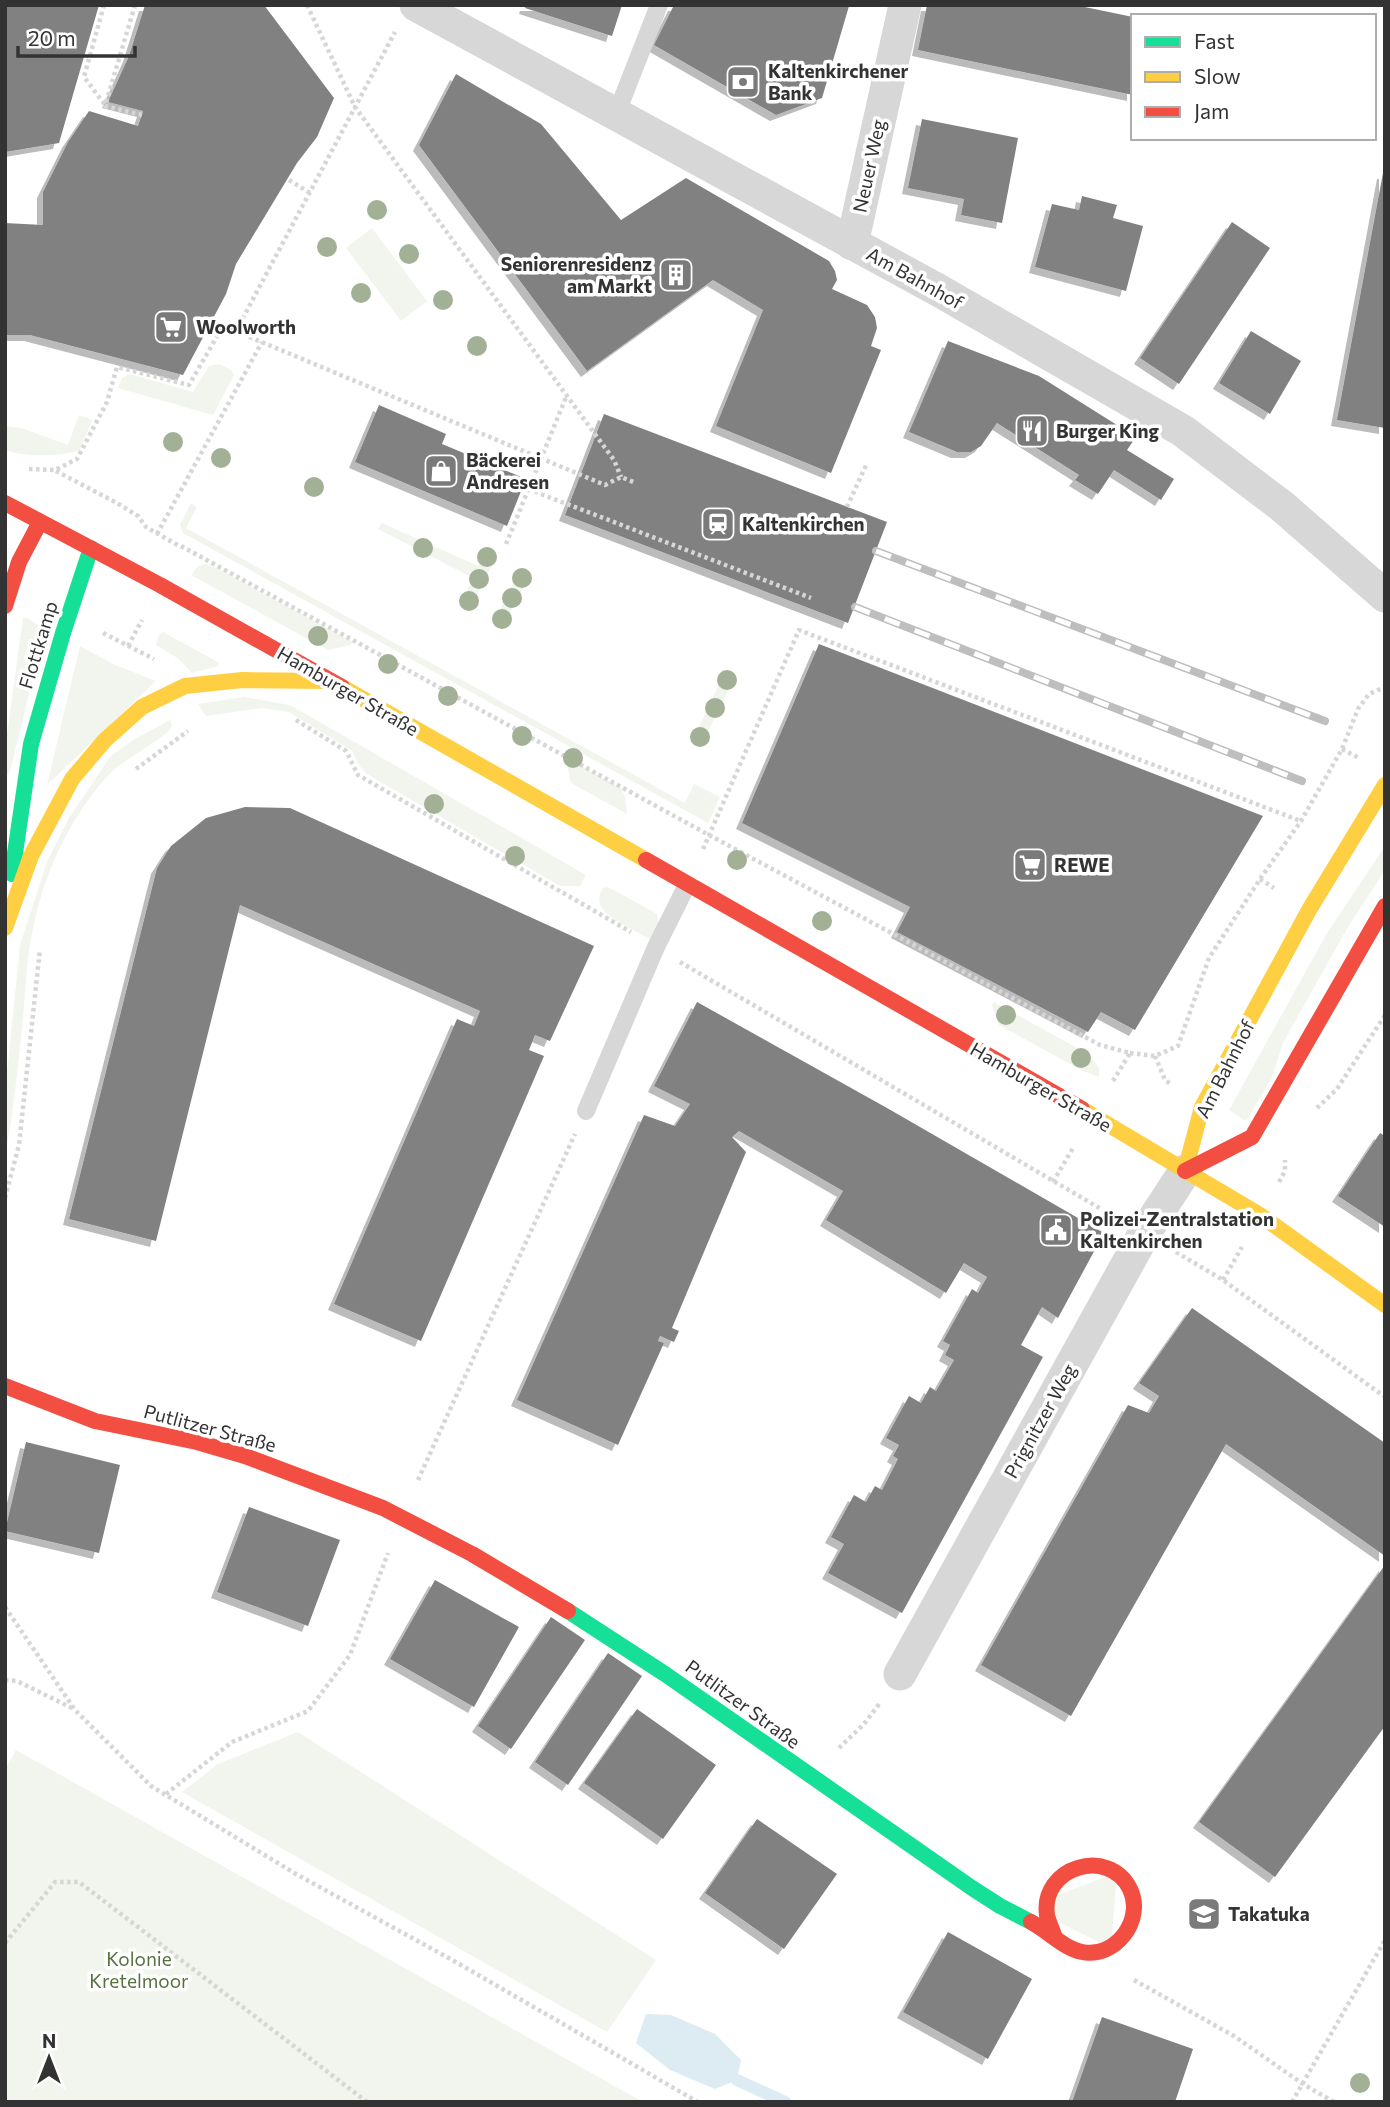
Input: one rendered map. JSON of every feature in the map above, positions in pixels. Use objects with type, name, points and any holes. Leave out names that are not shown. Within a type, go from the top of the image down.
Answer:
[{"type":"street","name":"Neuer Weg","points":[[852,244],[905,5]]},
{"type":"street","name":"Am Bahnhof","points":[[407,17],[616,115],[950,297],[1182,431],[1283,507],[1385,596]]},
{"type":"street","name":"Hamburger Straße","points":[[5,503],[160,584],[1093,1115],[1261,1215],[1385,1305]]},
{"type":"street","points":[[5,606],[26,544],[40,522]]},
{"type":"street","name":"Flottkamp","points":[[5,921],[31,744],[91,548]]},
{"type":"street","points":[[5,928],[31,856],[72,779],[105,740],[142,707],[184,687],[243,680],[331,681]]},
{"type":"street","name":"Am Bahnhof","points":[[1185,1171],[1202,1107],[1309,910],[1385,785]]},
{"type":"street","points":[[1185,1171],[1252,1138],[1385,906]]},
{"type":"street","name":"Prignitzer Weg","points":[[900,1674],[1144,1234],[1185,1171]]},
{"type":"street","name":"Putlitzer Straße","points":[[5,1386],[94,1420],[262,1461],[401,1516],[541,1595],[642,1659],[799,1770],[1003,1908],[1054,1935],[1075,1951],[1087,1953]]},
{"type":"street","points":[[1054,1935],[1048,1924],[1045,1907],[1053,1883],[1072,1868],[1079,1866],[1099,1865],[1110,1869],[1123,1879],[1130,1889],[1134,1916],[1121,1941],[1111,1948],[1087,1953]]},
{"type":"lane","points":[[616,115],[659,5]]},
{"type":"lane","points":[[586,1111],[656,947],[687,885]]},
{"type":"path","points":[[104,5],[84,77],[105,106],[142,115]]},
{"type":"path","points":[[105,106],[135,5]]},
{"type":"path","points":[[307,5],[355,107],[567,394],[614,460],[621,477],[636,483]]},
{"type":"path","points":[[236,331],[355,107],[407,17]]},
{"type":"path","points":[[289,180],[310,193]]},
{"type":"path","points":[[55,470],[77,459],[107,402],[117,367],[189,385],[223,326],[605,485],[621,477]]},
{"type":"path","points":[[26,469],[55,470],[138,516],[146,527],[157,534],[262,342]]},
{"type":"path","points":[[506,544],[567,394]]},
{"type":"path","points":[[847,507],[867,463]]},
{"type":"path","points":[[528,489],[811,598]]},
{"type":"path","points":[[181,546],[1100,1045],[1155,1056],[1178,1046],[1188,1025],[1196,992],[1209,958],[1260,878],[1301,821],[1342,749],[1358,709],[1370,694],[1385,687]]},
{"type":"path","points":[[687,885],[799,630],[1301,821]]},
{"type":"path","points":[[126,777],[195,727],[184,687]]},
{"type":"path","points":[[286,714],[346,751],[358,775],[1223,1280],[1385,1397]]},
{"type":"path","points":[[1260,878],[1274,888]]},
{"type":"path","points":[[5,1198],[19,1145],[38,956],[42,943]]},
{"type":"path","points":[[1311,1113],[1337,1089],[1385,1015]]},
{"type":"path","points":[[1053,1182],[1130,1053]]},
{"type":"path","points":[[166,1794],[232,1742],[309,1711],[350,1655],[401,1516],[586,1111]]},
{"type":"path","points":[[1223,1280],[1285,1171],[1285,1159]]},
{"type":"path","points":[[5,1606],[75,1710],[151,1786],[296,1874],[454,1961],[698,2102]]},
{"type":"path","points":[[799,1770],[834,1753],[864,1724],[900,1674]]},
{"type":"path","points":[[5,1680],[17,1681],[75,1710]]},
{"type":"path","points":[[5,1943],[55,1882],[79,1882],[367,2102]]},
{"type":"path","points":[[1292,2102],[1385,1940]]},
{"type":"path","points":[[1087,1953],[1234,2036],[1334,2102]]},
{"type":"green space","points":[[372,228],[427,301],[401,321],[346,248]]},
{"type":"green space","points":[[219,364],[231,370],[234,375],[213,415],[118,388],[122,378],[130,374],[193,392],[209,366]]},
{"type":"green space","points":[[79,415],[92,420],[80,450],[42,455],[5,450],[5,426],[21,428],[68,445]]},
{"type":"green space","points":[[191,503],[197,507],[186,528],[685,803],[694,784],[720,797],[708,823],[183,533],[180,525]]},
{"type":"green space","points":[[382,523],[478,566],[486,551],[497,555],[470,609],[460,605],[473,578],[378,529]]},
{"type":"green space","points":[[206,564],[353,642],[328,650],[191,575],[198,566]]},
{"type":"green space","points":[[520,569],[530,574],[503,627],[494,623]]},
{"type":"green space","points":[[23,618],[45,629],[7,775],[5,749]]},
{"type":"green space","points":[[163,632],[219,663],[218,666],[192,673],[179,659],[156,645]]},
{"type":"green space","points":[[80,646],[113,664],[156,681],[47,785]]},
{"type":"green space","points":[[723,675],[733,680],[703,742],[694,738]]},
{"type":"green space","points":[[244,697],[290,705],[586,875],[580,886],[560,886],[367,774],[352,751],[289,712],[262,708],[206,716],[198,704]]},
{"type":"green space","points":[[170,720],[170,730],[118,766],[90,797],[68,832],[50,870],[37,909],[29,951],[16,1088],[5,1156],[5,1093],[20,945],[47,862],[69,818],[110,757],[133,740]]},
{"type":"green space","points":[[569,759],[621,788],[627,814],[571,783],[567,764]]},
{"type":"green space","points":[[1385,846],[1385,870],[1345,932],[1283,1043],[1271,1080],[1246,1121],[1229,1110],[1327,933]]},
{"type":"green space","points":[[608,887],[657,914],[659,927],[652,940],[603,909],[599,902],[600,896],[603,888]]},
{"type":"green space","points":[[994,1002],[1088,1054],[1099,1068],[1099,1077],[999,1025],[992,1006]]},
{"type":"green space","points":[[298,1732],[656,1960],[607,2032],[182,1792],[218,1764]]},
{"type":"green space","name":"Kolonie Kretelmoor","points":[[16,1750],[643,2102],[5,2102],[5,1770]]},
{"type":"green space","points":[[1117,1873],[1111,1948],[1046,1916],[1046,1899]]},
{"type":"shaded area","points":[[646,2014],[671,2015],[715,2034],[741,2060],[737,2080],[715,2089],[670,2070],[636,2043]]},
{"type":"building","points":[[5,5],[99,5],[59,143],[5,152]]},
{"type":"building","points":[[145,5],[264,5],[334,98],[317,137],[297,163],[236,264],[226,294],[183,375],[30,335],[5,335],[5,223],[43,225],[43,192],[68,142],[89,111],[138,126],[143,111],[108,102],[129,56]]},
{"type":"building","points":[[526,5],[622,5],[612,36],[525,8]]},
{"type":"building","points":[[674,5],[849,6],[822,98],[776,115],[654,45]]},
{"type":"building","points":[[927,5],[1075,5],[1131,17],[1131,95],[918,50]]},
{"type":"building","name":"Seniorenresidenz am Markt","points":[[456,74],[541,124],[621,220],[686,178],[829,261],[837,280],[832,289],[867,305],[875,317],[877,328],[871,346],[881,350],[831,473],[716,426],[763,310],[713,280],[587,371],[419,145]]},
{"type":"building","points":[[922,119],[1018,138],[1002,223],[961,215],[964,199],[908,188]]},
{"type":"building","points":[[1385,173],[1385,428],[1337,420]]},
{"type":"building","points":[[1082,196],[1117,205],[1113,218],[1143,226],[1126,291],[1035,267],[1052,204],[1079,210]]},
{"type":"building","points":[[1232,222],[1270,248],[1179,384],[1140,358]]},
{"type":"building","points":[[1251,331],[1301,361],[1270,414],[1219,383]]},
{"type":"building","points":[[948,341],[1039,376],[1136,437],[1127,450],[1174,479],[1161,500],[1114,470],[1098,494],[1075,480],[1079,475],[997,423],[981,446],[971,452],[957,452],[909,432]]},
{"type":"building","name":"Bäckerei Andresen","points":[[379,405],[446,434],[442,444],[526,479],[507,526],[355,462]]},
{"type":"building","points":[[604,414],[887,522],[848,623],[565,515]]},
{"type":"building","name":"REWE","points":[[819,644],[1263,816],[1135,1030],[1101,1012],[1088,1032],[897,932],[910,907],[742,823]]},
{"type":"building","points":[[245,807],[290,808],[594,946],[550,1041],[535,1035],[529,1050],[544,1056],[421,1341],[334,1304],[457,1019],[474,1026],[480,1011],[240,905],[156,1241],[69,1219],[157,868],[171,846],[206,818]]},
{"type":"building","points":[[697,1002],[1104,1233],[1058,1318],[1042,1307],[1021,1345],[1043,1357],[902,1613],[828,1573],[844,1544],[831,1537],[854,1495],[866,1502],[875,1486],[882,1490],[898,1459],[893,1456],[899,1445],[886,1438],[909,1396],[921,1403],[930,1387],[936,1391],[954,1360],[945,1355],[950,1345],[943,1341],[972,1289],[978,1293],[987,1277],[964,1263],[946,1293],[826,1220],[843,1191],[739,1131],[732,1137],[746,1152],[672,1328],[679,1331],[674,1342],[660,1336],[658,1341],[664,1343],[618,1445],[517,1400],[644,1115],[675,1126],[690,1104],[654,1086]]},
{"type":"building","points":[[1380,1133],[1385,1136],[1385,1227],[1338,1196]]},
{"type":"building","points":[[1192,1308],[1385,1443],[1385,1556],[1226,1444],[1071,1716],[981,1665],[1128,1405],[1149,1413],[1159,1396],[1139,1383]]},
{"type":"building","points":[[26,1442],[120,1465],[99,1553],[5,1531]]},
{"type":"building","points":[[249,1507],[340,1540],[308,1626],[217,1592]]},
{"type":"building","points":[[1385,1565],[1385,1726],[1275,1877],[1199,1822]]},
{"type":"building","points":[[435,1580],[519,1627],[474,1707],[390,1659]]},
{"type":"building","points":[[551,1617],[585,1640],[511,1749],[478,1726]]},
{"type":"building","points":[[608,1653],[642,1676],[568,1785],[535,1762]]},
{"type":"building","points":[[637,1709],[716,1765],[663,1839],[584,1783]]},
{"type":"building","points":[[757,1819],[837,1874],[784,1949],[705,1893]]},
{"type":"building","points":[[948,1932],[1032,1979],[988,2059],[903,2012]]},
{"type":"building","points":[[1102,2017],[1193,2049],[1175,2102],[1072,2102]]},
{"type":"waterway","points":[[737,2080],[785,2102]]},
{"type":"railway","points":[[876,551],[1325,721]]},
{"type":"railway","points":[[855,607],[1302,781]]},
{"type":"traffic: fast","points":[[12,874],[31,744],[91,548]]},
{"type":"traffic: fast","points":[[568,1611],[665,1674],[972,1888],[1031,1922]]},
{"type":"traffic: slow","points":[[5,928],[31,856],[72,779],[105,740],[142,707],[185,686],[242,680],[329,681]]},
{"type":"traffic: slow","points":[[342,687],[646,860]]},
{"type":"traffic: slow","points":[[1185,1171],[1202,1107],[1309,910],[1385,785]]},
{"type":"traffic: slow","points":[[1082,1109],[1260,1215],[1385,1305]]},
{"type":"traffic: jam","points":[[5,503],[160,585],[342,687]]},
{"type":"traffic: jam","points":[[5,606],[19,562],[40,522]]},
{"type":"traffic: jam","points":[[646,860],[1082,1109]]},
{"type":"traffic: jam","points":[[1185,1171],[1252,1137],[1385,906]]},
{"type":"traffic: jam","points":[[5,1386],[95,1421],[197,1442],[245,1456],[383,1508],[472,1554],[568,1611]]},
{"type":"traffic: jam","points":[[1031,1922],[1075,1950],[1094,1953],[1106,1949],[1124,1935],[1133,1913],[1134,1901],[1130,1889],[1120,1876],[1107,1868],[1078,1868],[1065,1874],[1054,1885],[1048,1898],[1047,1915],[1054,1935]]},
{"type":"place","name":"Kaltenkirchener Bank","points":[[743,82]]},
{"type":"place","name":"Seniorenresidenz am Markt","points":[[676,275]]},
{"type":"place","name":"Woolworth","points":[[171,327]]},
{"type":"place","name":"Burger King","points":[[1032,431]]},
{"type":"place","name":"Bäckerei Andresen","points":[[441,471]]},
{"type":"place","name":"Kaltenkirchen","points":[[718,524]]},
{"type":"place","name":"REWE","points":[[1030,865]]},
{"type":"place","name":"Polizei-Zentralstation Kaltenkirchen","points":[[1056,1230]]},
{"type":"place","name":"Takatuka","points":[[1204,1914]]}]
